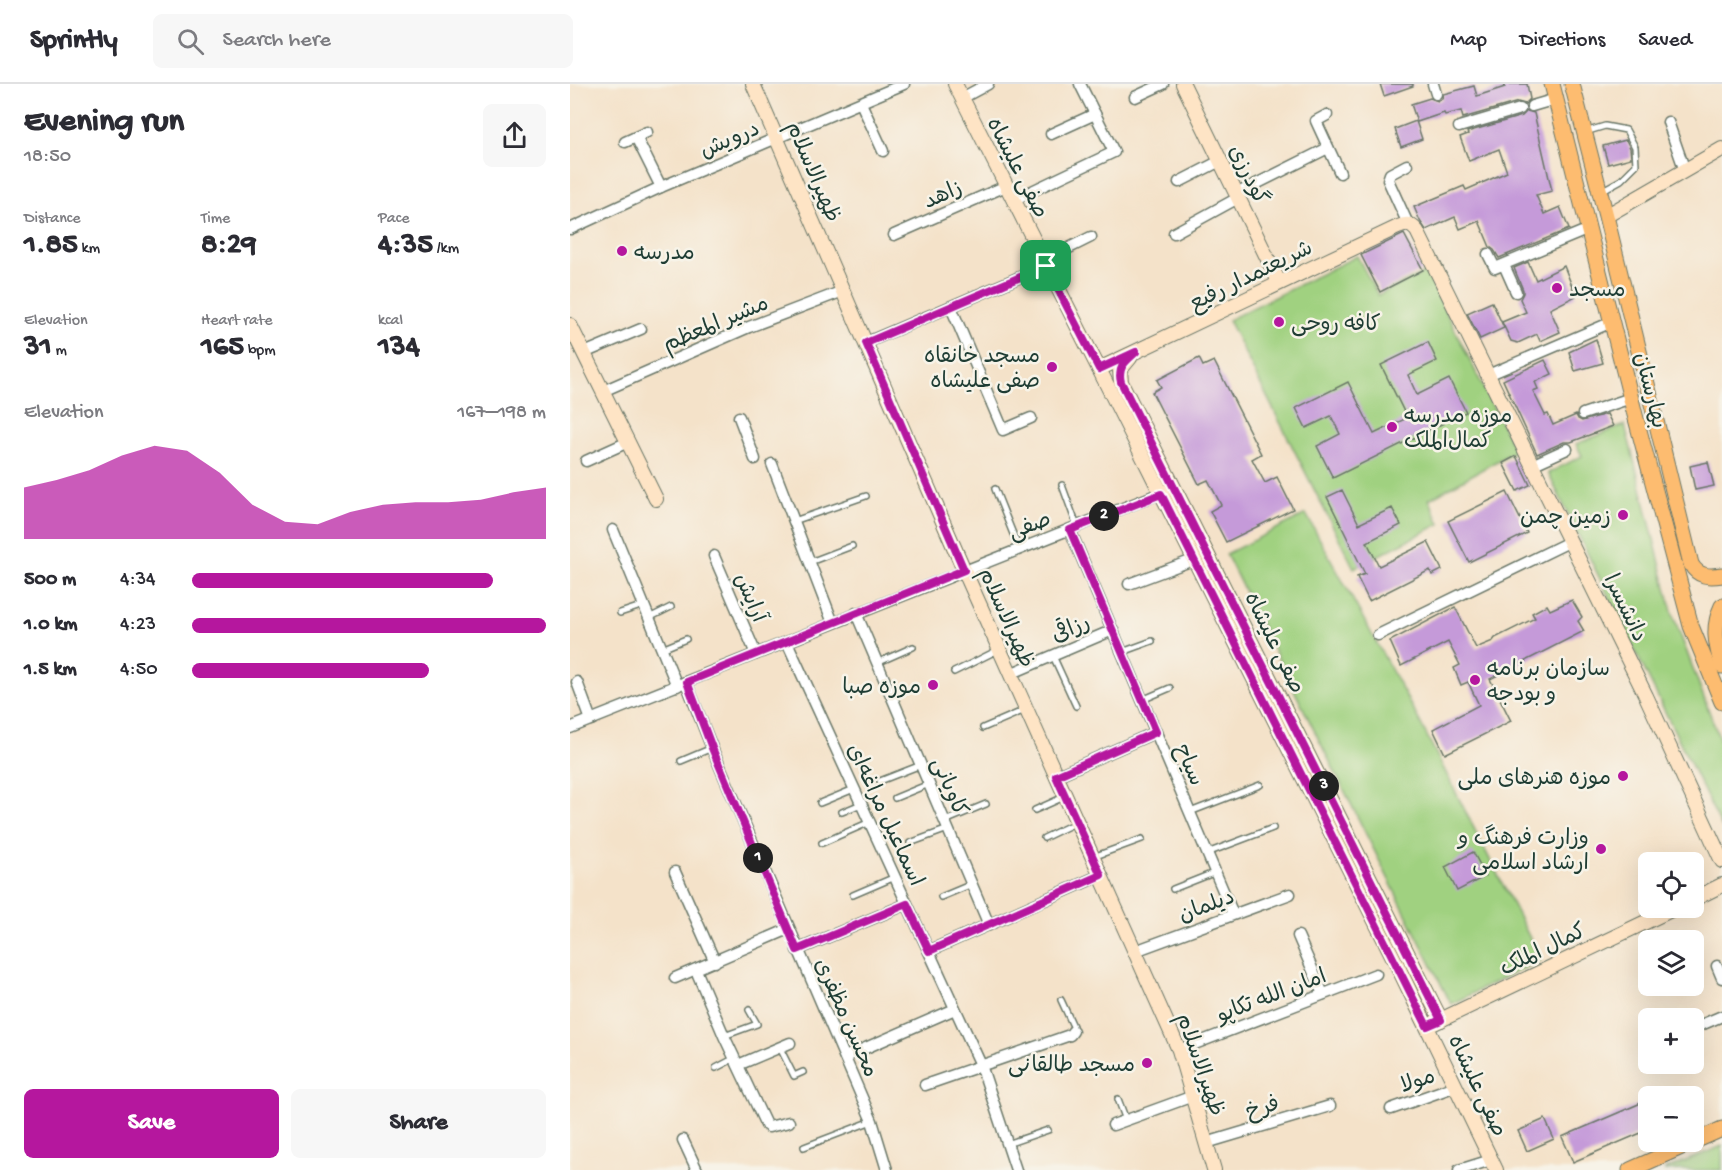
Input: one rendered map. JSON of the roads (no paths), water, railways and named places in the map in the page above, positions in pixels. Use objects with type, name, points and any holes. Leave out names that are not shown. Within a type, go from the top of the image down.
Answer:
[{"type":"main road","name":"بهارستان","points":[[1572,84],[1691,564],[1697,572],[1709,577],[1722,575]]},
{"type":"main road","name":"بهارستان","points":[[1554,91],[1691,626],[1722,702]]},
{"type":"main road","points":[[1722,606],[1715,629],[1722,666]]},
{"type":"main road","points":[[1630,1170],[1722,1129]]},
{"type":"street","name":"ظهیرالاسلام","points":[[753,84],[964,570],[1179,1050],[1214,1170]]},
{"type":"street","name":"درویش","points":[[570,229],[904,84]]},
{"type":"street","name":"صفی علیشاه","points":[[955,84],[1427,1026],[1494,1165]]},
{"type":"street","points":[[962,98],[988,84]]},
{"type":"street","points":[[1013,200],[1114,152],[1080,84]]},
{"type":"street","points":[[1135,98],[1163,84]]},
{"type":"street","name":"گودرزی","points":[[1183,84],[1279,282]]},
{"type":"street","points":[[1532,106],[1554,91]]},
{"type":"street","points":[[861,103],[883,151]]},
{"type":"street","points":[[1459,127],[1520,109]]},
{"type":"street","points":[[1051,134],[1095,114]]},
{"type":"street","points":[[1327,115],[1316,122],[1340,173]]},
{"type":"street","points":[[1668,122],[1686,171]]},
{"type":"street","points":[[625,142],[648,132]]},
{"type":"street","points":[[636,137],[661,188]]},
{"type":"street","points":[[1174,232],[1328,148]]},
{"type":"street","points":[[1606,216],[1722,150]]},
{"type":"street","points":[[1179,182],[1220,161]]},
{"type":"street","points":[[1407,165],[1390,174],[1388,180],[1413,228]]},
{"type":"street","name":"زاهد","points":[[894,235],[1006,186]]},
{"type":"street","name":"شریعتمدار رفیع","points":[[1099,369],[1398,227],[1413,228]]},
{"type":"street","name":"دانشسرا","points":[[1413,228],[1534,464],[1721,854]]},
{"type":"street","points":[[1488,254],[1495,268],[1589,229]]},
{"type":"street","points":[[866,343],[1045,264],[1091,237]]},
{"type":"street","points":[[1504,265],[1516,292]]},
{"type":"street","name":"مشیر المعظم","points":[[603,391],[749,327],[843,291]]},
{"type":"street","points":[[951,307],[1003,430],[1031,418]]},
{"type":"street","points":[[1488,375],[1612,322]]},
{"type":"street","points":[[570,325],[656,499]]},
{"type":"street","points":[[584,353],[640,329]]},
{"type":"street","name":"صفی علیشاه","points":[[1136,352],[1121,367],[1120,378],[1441,1020]]},
{"type":"street","points":[[1583,414],[1631,398]]},
{"type":"street","points":[[739,417],[755,459]]},
{"type":"street","points":[[586,461],[628,442]]},
{"type":"street","points":[[1534,464],[1567,449]]},
{"type":"street","points":[[772,464],[833,623]]},
{"type":"street","name":"صفی","points":[[570,728],[1175,488]]},
{"type":"street","name":"سیاح","points":[[1073,528],[1122,652],[1233,914]]},
{"type":"street","name":"محسن مظفری","points":[[613,530],[662,649],[682,684],[712,748],[845,1057],[872,1121],[887,1170]]},
{"type":"street","points":[[1378,635],[1571,541]]},
{"type":"street","name":"آرایش","points":[[714,556],[756,654]]},
{"type":"street","points":[[1129,584],[1193,560]]},
{"type":"street","name":"کاویانی","points":[[856,614],[989,925]]},
{"type":"street","name":"رزاقی","points":[[1010,674],[1113,630]]},
{"type":"street","name":"اسماعیل مراغه‌ای","points":[[786,642],[981,1065],[1016,1170]]},
{"type":"street","points":[[576,682],[591,720]]},
{"type":"street","points":[[1056,776],[1156,732]]},
{"type":"street","points":[[675,872],[715,962]]},
{"type":"street","points":[[929,951],[1101,875]]},
{"type":"street","points":[[1704,893],[1722,883]]},
{"type":"street","name":"دیلمان","points":[[1135,951],[1290,894]]},
{"type":"street","points":[[797,950],[907,904]]},
{"type":"street","name":"کمال الملک","points":[[1427,1026],[1654,918]]},
{"type":"street","points":[[675,978],[789,929]]},
{"type":"street","points":[[1299,936],[1323,994]]},
{"type":"street","points":[[1717,966],[1722,978]]},
{"type":"street","points":[[696,970],[766,1125],[769,1127],[789,1122]]},
{"type":"street","name":"امان الله تکاپو","points":[[1179,1050],[1376,974]]},
{"type":"street","points":[[845,1057],[955,1009]]},
{"type":"street","points":[[1704,1024],[1722,1016]]},
{"type":"street","points":[[925,1085],[1070,1035],[1073,1031]]},
{"type":"street","points":[[737,1061],[785,1045]]},
{"type":"street","name":"مولا","points":[[1391,1109],[1456,1086]]},
{"type":"street","points":[[1113,1125],[1192,1096]]},
{"type":"street","name":"فرخ","points":[[1206,1143],[1330,1106]]},
{"type":"street","points":[[683,1140],[697,1170]]},
{"type":"street","points":[[1459,1170],[1494,1165]]},
{"type":"lane","points":[[1584,132],[1605,126],[1626,130],[1635,147],[1636,165],[1621,180],[1600,192]]},
{"type":"lane","points":[[1062,485],[1073,528]]},
{"type":"lane","points":[[995,489],[1019,549]]},
{"type":"lane","points":[[794,521],[866,496]]},
{"type":"lane","points":[[810,562],[852,546]]},
{"type":"lane","points":[[620,614],[644,604]]},
{"type":"lane","points":[[649,618],[671,607]]},
{"type":"lane","points":[[662,649],[686,639]]},
{"type":"lane","points":[[1122,652],[1152,640]]},
{"type":"lane","points":[[877,663],[914,647]]},
{"type":"lane","points":[[954,672],[999,649]]},
{"type":"lane","points":[[1053,656],[1076,706]]},
{"type":"lane","points":[[1142,700],[1170,688]]},
{"type":"lane","points":[[983,728],[1026,709]]},
{"type":"lane","points":[[681,761],[712,748]]},
{"type":"lane","points":[[880,781],[921,765]]},
{"type":"lane","points":[[895,798],[929,784]]},
{"type":"lane","points":[[1190,812],[1260,785]]},
{"type":"lane","points":[[820,803],[854,789]]},
{"type":"lane","points":[[1035,810],[1066,796]]},
{"type":"lane","points":[[842,812],[861,804]]},
{"type":"lane","points":[[910,843],[986,804]]},
{"type":"lane","points":[[822,843],[870,822]]},
{"type":"lane","points":[[1044,838],[1077,822]]},
{"type":"lane","points":[[1207,853],[1273,828]]},
{"type":"lane","points":[[1093,857],[1142,839]]},
{"type":"lane","points":[[1173,889],[1216,872]]},
{"type":"lane","points":[[853,895],[895,877]]},
{"type":"lane","points":[[941,897],[972,884]]},
{"type":"lane","points":[[1061,1000],[1073,1031]]},
{"type":"lane","points":[[724,1036],[757,1024],[749,1010]]},
{"type":"lane","points":[[785,1045],[794,1076],[802,1072]]},
{"type":"lane","points":[[716,1068],[737,1061]]},
{"type":"lane","points":[[1118,1099],[1126,1121]]},
{"type":"lane","points":[[804,1147],[872,1121]]},
{"type":"lane","points":[[1007,1144],[1048,1130]]},
{"type":"place","name":"مدرسه","points":[[622,251]]},
{"type":"place","name":"مسجد","points":[[1557,288]]},
{"type":"place","name":"کافه روحی","points":[[1279,322]]},
{"type":"place","name":"مسجد خانقاه صفی علیشاه","points":[[1052,367]]},
{"type":"place","name":"موزه مدرسه کمال‌الملک","points":[[1392,427]]},
{"type":"place","name":"زمین چمن","points":[[1623,515]]},
{"type":"place","name":"سازمان برنامه و بودجه","points":[[1475,680]]},
{"type":"place","name":"موزه صبا","points":[[933,685]]},
{"type":"place","name":"موزه هنرهای ملی","points":[[1623,776]]},
{"type":"place","name":"وزارت فرهنگ و ارشاد اسلامی","points":[[1601,849]]},
{"type":"place","name":"مسجد طالقانی","points":[[1147,1063]]}]
